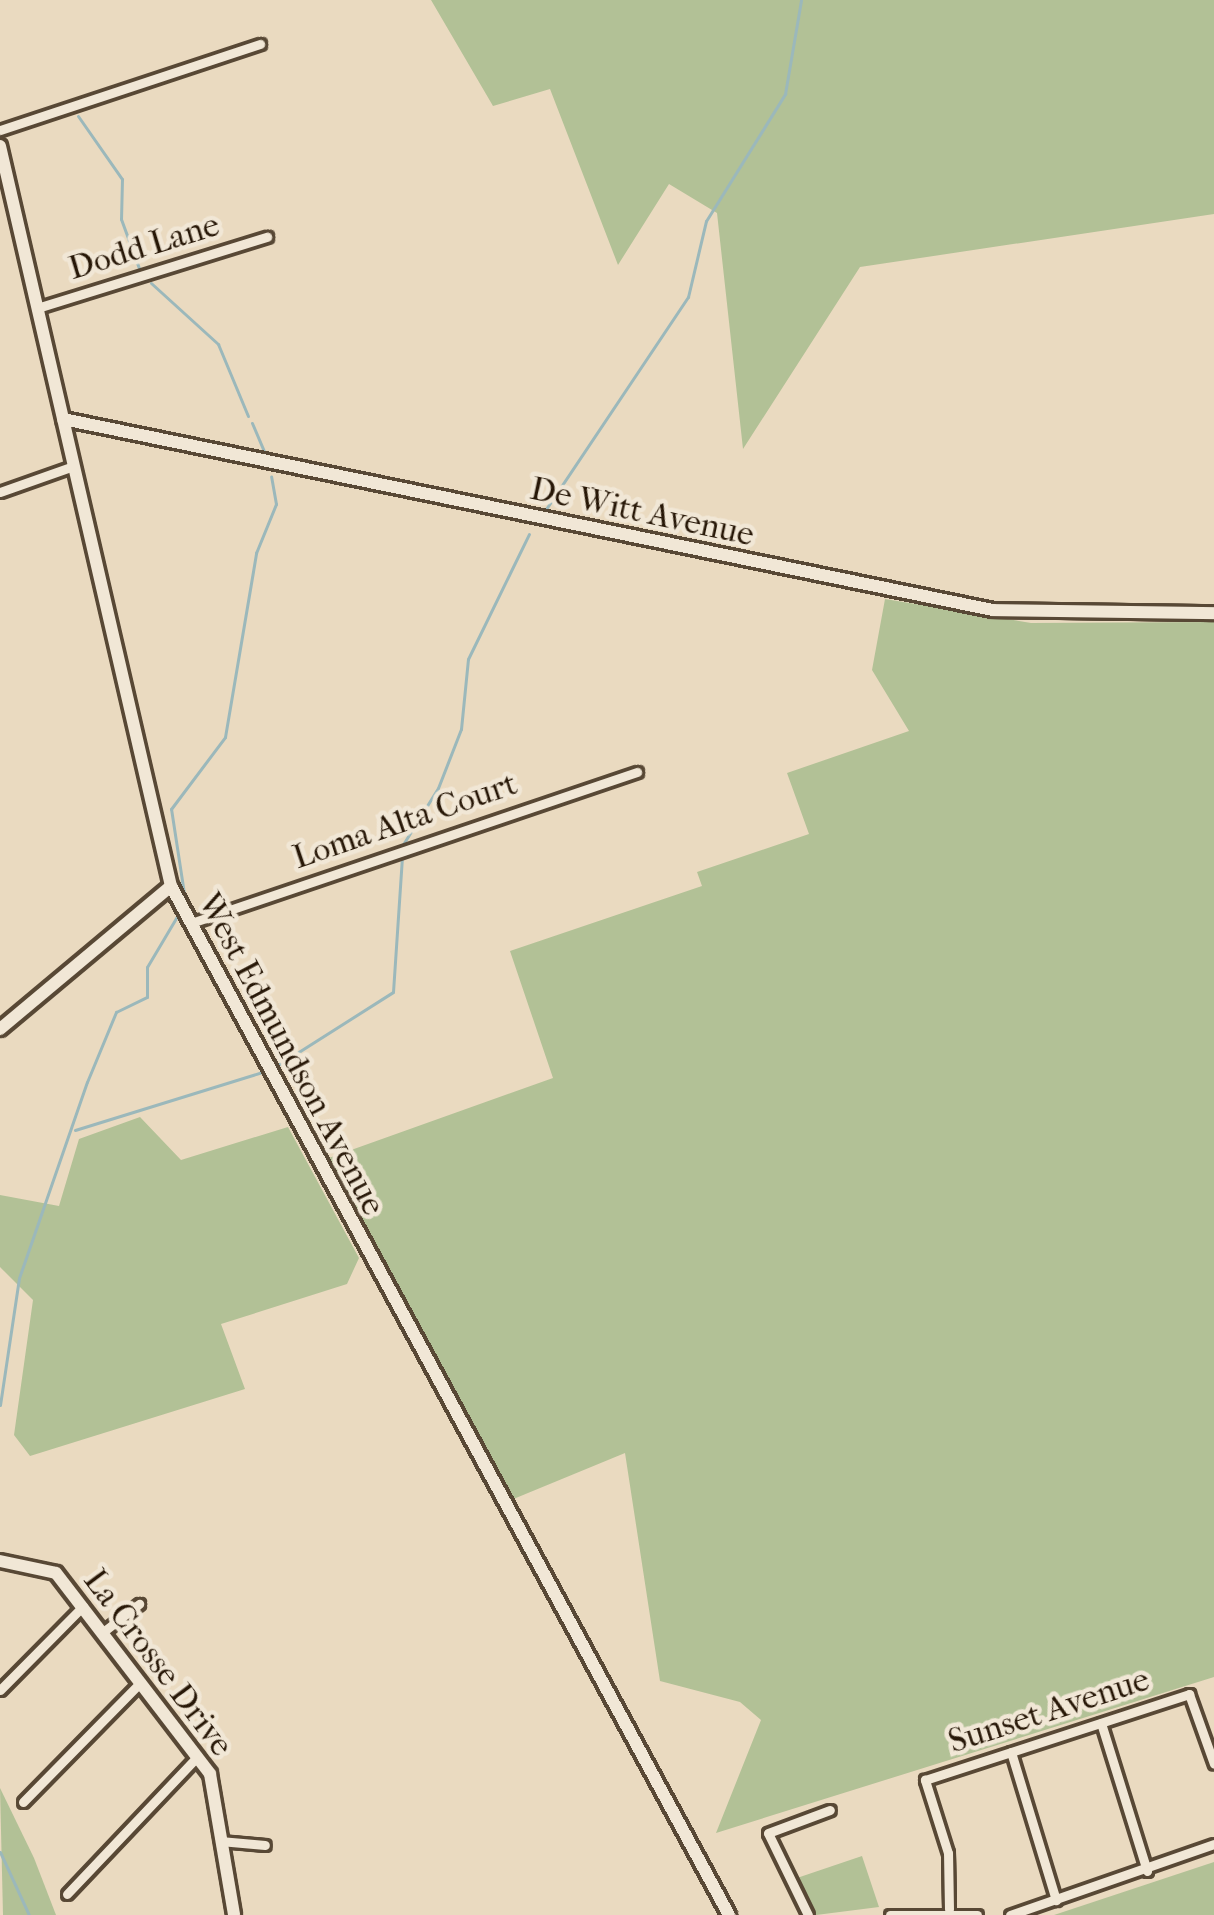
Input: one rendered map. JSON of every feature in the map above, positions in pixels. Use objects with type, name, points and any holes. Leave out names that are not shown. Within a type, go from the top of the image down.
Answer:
[{"type":"street","points":[[0,130],[260,44]]},
{"type":"street","name":"West Edmundson Avenue","points":[[0,146],[171,886],[728,1915]]},
{"type":"street","name":"Dodd Lane","points":[[37,308],[267,237]]},
{"type":"street","name":"De Witt Avenue","points":[[63,419],[993,610],[1214,613]]},
{"type":"street","points":[[0,492],[74,466]]},
{"type":"street","name":"Loma Alta Court","points":[[190,923],[637,772]]},
{"type":"street","points":[[0,1029],[171,886]]},
{"type":"street","name":"La Crosse Drive","points":[[0,1561],[42,1563],[83,1606],[198,1756],[217,1792],[220,1841],[234,1915]]},
{"type":"street","points":[[103,1632],[140,1604]]},
{"type":"street","points":[[0,1690],[83,1606]]},
{"type":"street","points":[[23,1802],[140,1682]]},
{"type":"street","name":"Sunset Avenue","points":[[949,1909],[948,1853],[925,1780],[1189,1694],[1214,1764]]},
{"type":"street","points":[[1101,1723],[1147,1871]]},
{"type":"street","points":[[1011,1752],[1056,1900]]},
{"type":"street","points":[[67,1894],[198,1756]]},
{"type":"street","points":[[808,1915],[768,1833],[830,1810]]},
{"type":"street","points":[[220,1841],[265,1845]]},
{"type":"street","points":[[1010,1915],[1214,1844]]},
{"type":"street","points":[[890,1915],[949,1909],[977,1915]]},
{"type":"green space","points":[[431,0],[1214,0],[1214,214],[860,267],[743,449],[717,213],[669,184],[618,265],[550,89],[493,106]]},
{"type":"green space","points":[[885,599],[1031,623],[1214,622],[1214,1677],[716,1833],[761,1720],[740,1702],[660,1681],[625,1453],[511,1500],[326,1159],[553,1078],[510,951],[702,886],[697,872],[809,834],[787,773],[909,731],[872,670]]},
{"type":"green space","points":[[140,1117],[181,1160],[288,1127],[359,1258],[347,1284],[221,1324],[245,1389],[30,1456],[14,1435],[33,1300],[0,1267],[0,1195],[59,1206],[79,1139]]},
{"type":"green space","points":[[0,1788],[34,1858],[56,1915],[3,1915]]},
{"type":"green space","points":[[862,1856],[879,1907],[816,1915],[794,1879]]},
{"type":"green space","points":[[1214,1862],[1214,1915],[1054,1915]]},
{"type":"waterway","points":[[544,512],[688,297],[706,221],[785,94],[801,0]]},
{"type":"waterway","points":[[78,116],[122,179],[121,219],[140,271]]},
{"type":"waterway","points":[[151,283],[218,344],[248,416]]},
{"type":"waterway","points":[[252,423],[265,453]]},
{"type":"waterway","points":[[185,900],[171,809],[225,737],[256,553],[276,504],[271,476]]},
{"type":"waterway","points":[[402,846],[438,788],[461,729],[468,659],[529,534]]},
{"type":"waterway","points":[[278,1065],[393,992],[402,858]]},
{"type":"waterway","points":[[0,1405],[19,1278],[87,1082],[116,1012],[147,997],[147,967],[179,913]]},
{"type":"waterway","points":[[75,1130],[262,1072]]},
{"type":"waterway","points":[[0,1852],[29,1915]]}]
